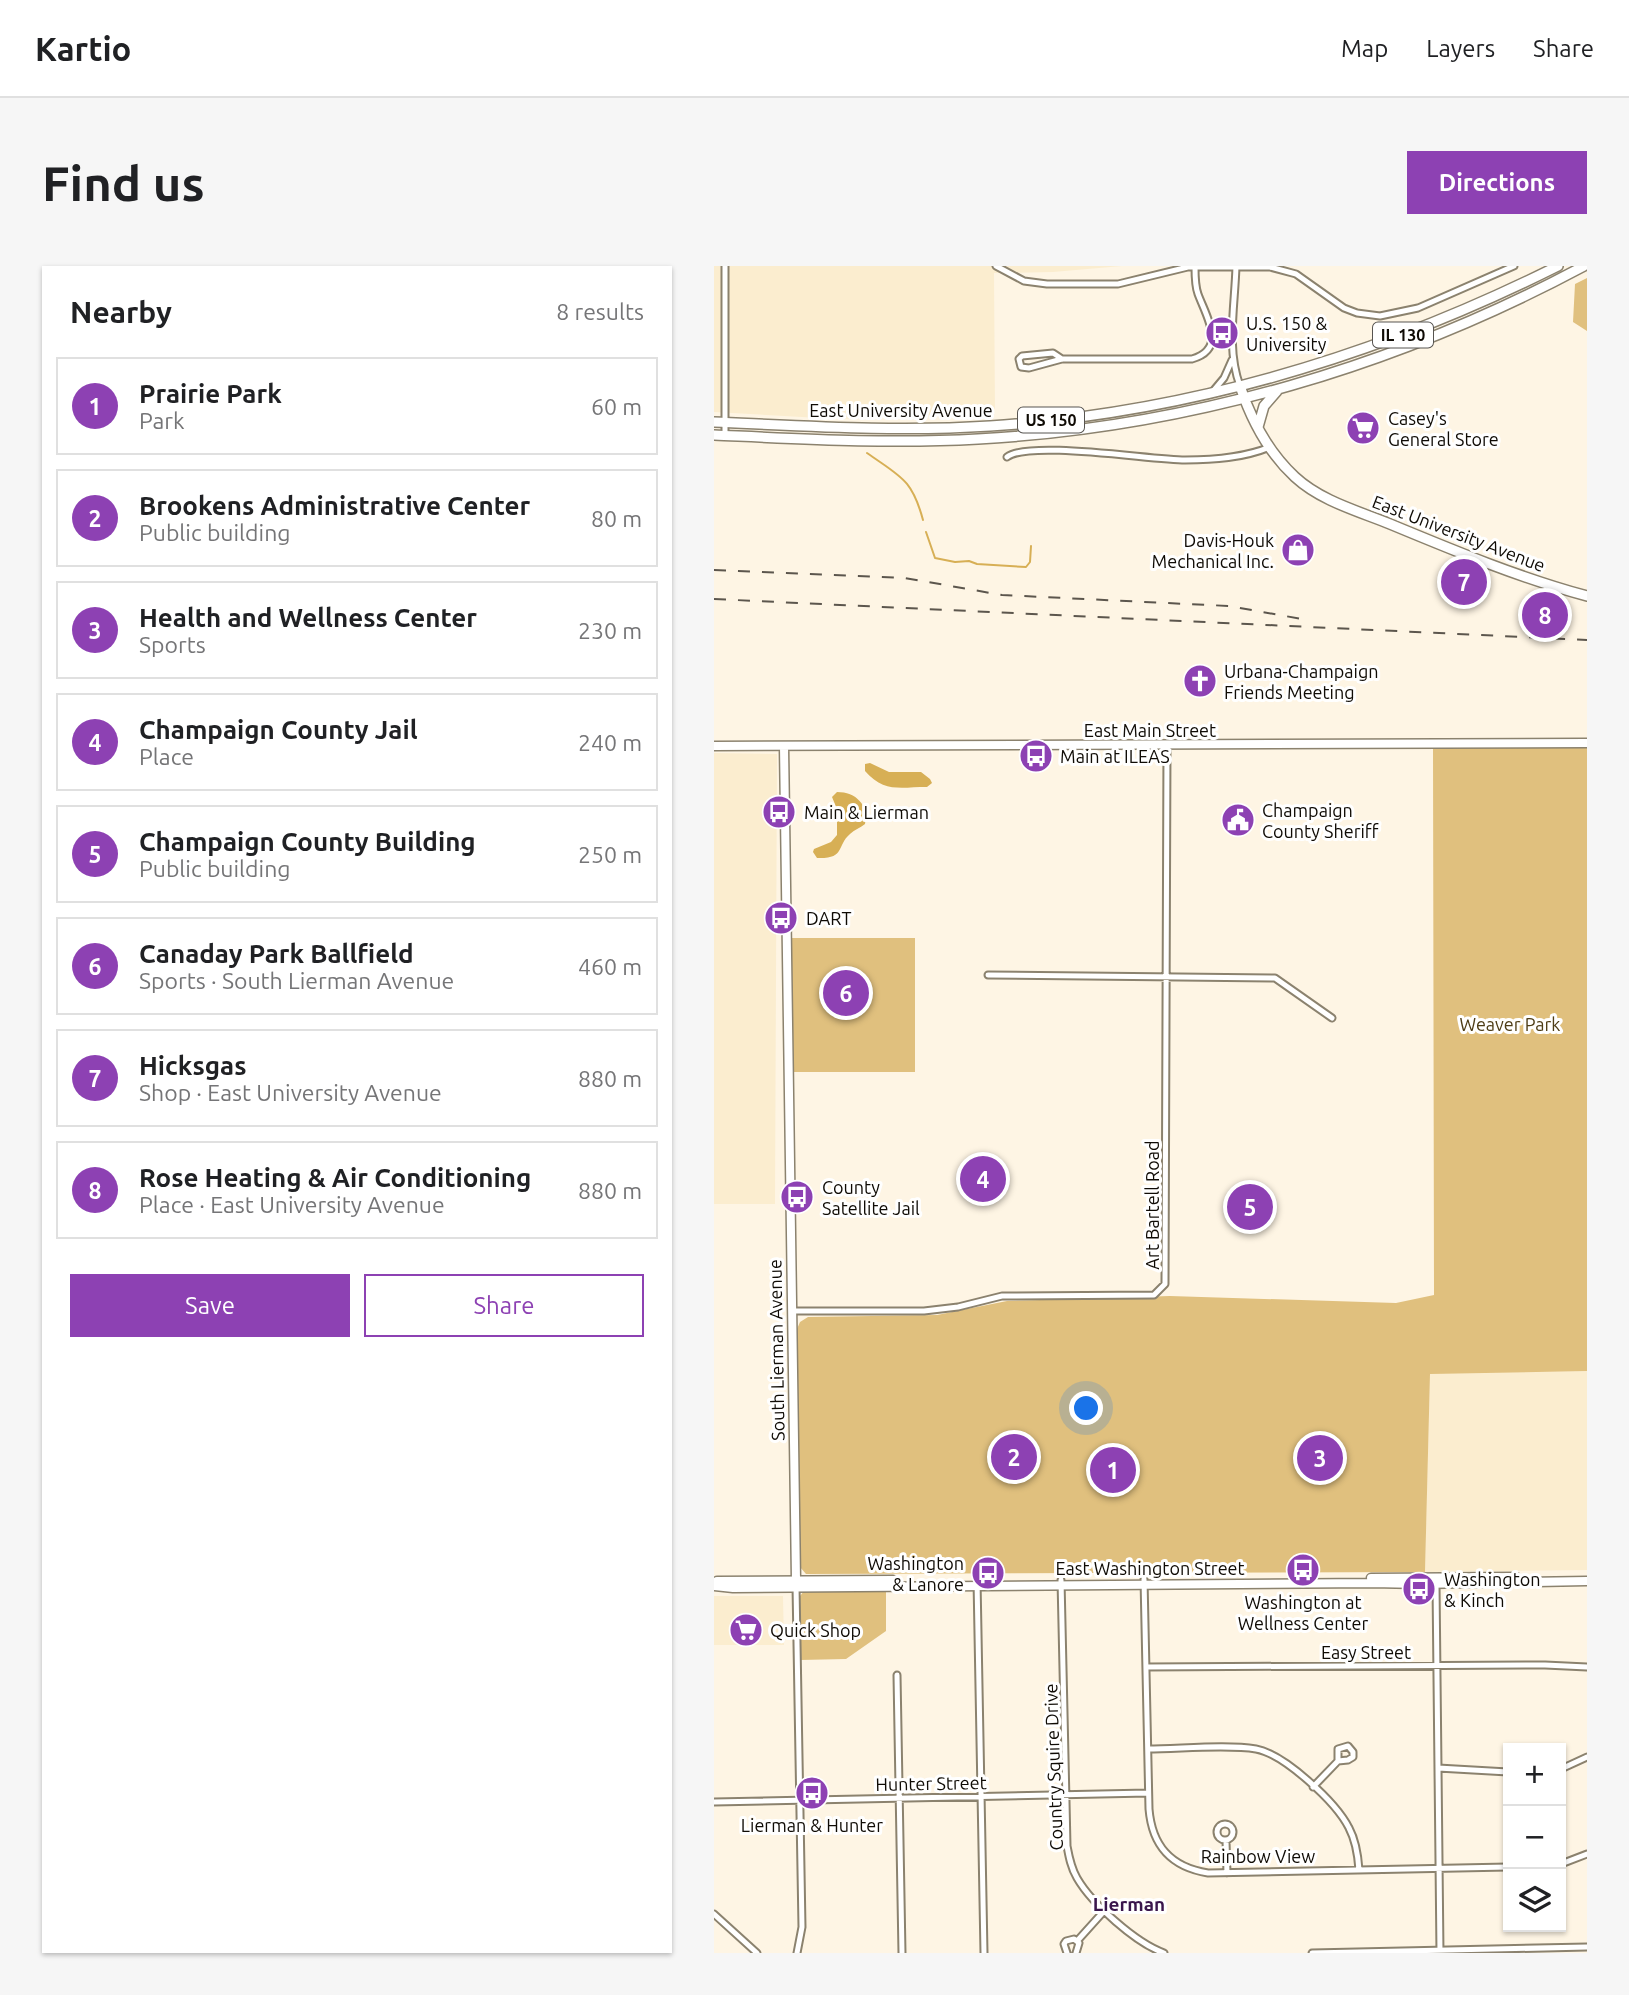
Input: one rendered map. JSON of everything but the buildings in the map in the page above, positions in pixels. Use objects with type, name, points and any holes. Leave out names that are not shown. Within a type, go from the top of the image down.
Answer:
[{"type":"main road","name":"IL 130","points":[[1240,386],[1390,340],[1457,314],[1558,266]]},
{"type":"main road","name":"IL 130","points":[[1278,389],[1364,363],[1458,327],[1584,266]]},
{"type":"main road","name":"East University Avenue","points":[[714,422],[880,429],[990,426],[1101,414],[1240,386],[1244,399],[1270,447],[1297,479],[1336,503],[1495,566],[1587,596]]},
{"type":"main road","points":[[1244,399],[1278,389]]},
{"type":"main road","points":[[1258,427],[1264,406],[1278,389]]},
{"type":"main road","name":"East University Avenue","points":[[714,435],[849,441],[978,439],[1118,424],[1244,399]]},
{"type":"main road","name":"East Main Street","points":[[714,746],[1587,743]]},
{"type":"main road","name":"South Lierman Avenue","points":[[784,746],[796,1584]]},
{"type":"main road","name":"East Washington Street","points":[[714,1584],[1587,1578]]},
{"type":"street","points":[[725,266],[725,436]]},
{"type":"street","points":[[996,266],[1024,281],[1047,284],[1118,284],[1176,269],[1195,267],[1270,267],[1296,274],[1357,313],[1380,316],[1418,308],[1512,266]]},
{"type":"street","points":[[1236,266],[1233,357],[1240,386]]},
{"type":"street","points":[[1062,359],[1053,353],[1022,356],[1018,363],[1021,367],[1029,368],[1062,359],[1192,359],[1202,355],[1210,345],[1212,332],[1198,293],[1195,267]]},
{"type":"street","points":[[1212,393],[1224,378],[1233,357]]},
{"type":"street","points":[[1007,457],[1018,452],[1042,451],[1198,460],[1249,455],[1270,447]]},
{"type":"street","name":"Art Bartell Road","points":[[792,1311],[924,1311],[958,1307],[1002,1296],[1142,1295],[1158,1293],[1165,1284],[1167,746]]},
{"type":"street","points":[[988,975],[1275,978],[1332,1018]]},
{"type":"street","points":[[1436,1580],[1440,1952]]},
{"type":"street","name":"Rainbow View","points":[[1144,1581],[1148,1794],[1152,1832],[1171,1858],[1195,1871],[1227,1872],[1503,1867]]},
{"type":"street","points":[[977,1582],[984,1953]]},
{"type":"street","name":"Country Squire Drive","points":[[1061,1582],[1067,1846],[1072,1867],[1081,1884],[1105,1910],[1137,1939],[1164,1953]]},
{"type":"street","name":"South Lierman Avenue","points":[[796,1584],[802,1927],[797,1953]]},
{"type":"street","name":"Easy Street","points":[[1146,1667],[1587,1667]]},
{"type":"street","points":[[897,1675],[902,1953]]},
{"type":"street","points":[[1148,1749],[1258,1750],[1286,1762],[1348,1824],[1356,1847],[1359,1870]]},
{"type":"street","points":[[1566,1767],[1587,1757]]},
{"type":"street","points":[[1313,1787],[1338,1761]]},
{"type":"street","points":[[1438,1768],[1503,1772]]},
{"type":"street","name":"Hunter Street","points":[[714,1802],[1148,1794]]},
{"type":"street","points":[[1226,1841],[1227,1872]]},
{"type":"street","points":[[1566,1862],[1587,1854]]},
{"type":"street","points":[[1067,1953],[1064,1948],[1066,1941],[1077,1940],[1105,1910]]},
{"type":"street","points":[[714,1914],[757,1953]]},
{"type":"street","points":[[1076,1953],[1079,1949],[1077,1940]]},
{"type":"street","points":[[1312,1953],[1587,1947]]},
{"type":"shaded area","points":[[714,266],[1122,266],[1053,272],[994,273],[995,413],[837,419],[714,412]]},
{"type":"shaded area","points":[[714,753],[777,754],[775,1204],[714,1204]]},
{"type":"shaded area","points":[[870,763],[889,772],[921,772],[932,783],[927,787],[886,786],[865,771],[865,764]]},
{"type":"shaded area","points":[[837,792],[850,794],[860,801],[865,811],[865,824],[850,834],[836,854],[817,858],[814,849],[831,842],[837,835],[837,809],[832,797]]},
{"type":"shaded area","points":[[1587,1371],[1587,1570],[1425,1572],[1430,1373]]},
{"type":"shaded area","points":[[714,1596],[783,1596],[784,1645],[714,1645]]},
{"type":"green space","points":[[1587,278],[1587,331],[1573,322],[1575,284]]},
{"type":"green space","name":"Weaver Park","points":[[1587,744],[1587,1371],[1430,1374],[1425,1572],[806,1574],[800,1567],[797,1329],[800,1322],[808,1317],[937,1315],[1007,1301],[1170,1296],[1396,1303],[1434,1295],[1433,745]]},
{"type":"green space","points":[[791,938],[915,938],[915,1072],[792,1072]]},
{"type":"green space","points":[[886,1590],[886,1631],[846,1659],[800,1660],[800,1596],[804,1591]]},
{"type":"waterway","points":[[867,453],[904,480],[919,506],[923,520]]},
{"type":"waterway","points":[[926,532],[935,558],[955,562],[1026,567],[1030,562],[1031,546]]},
{"type":"railway","points":[[714,570],[905,578],[1002,595],[1229,606],[1302,619]]},
{"type":"railway","points":[[714,599],[1587,640]]},
{"type":"place","name":"U.S. 150 & University","points":[[1222,333]]},
{"type":"place","name":"Casey's General Store","points":[[1363,428]]},
{"type":"place","name":"Davis-Houk Mechanical Inc.","points":[[1298,550]]},
{"type":"place","name":"Hicksgas","points":[[1464,582]]},
{"type":"place","name":"Rose Heating & Air Conditioning","points":[[1545,615]]},
{"type":"place","name":"Urbana-Champaign Friends Meeting","points":[[1200,681]]},
{"type":"place","name":"Main at ILEAS","points":[[1036,756]]},
{"type":"place","name":"Main & Lierman","points":[[779,812]]},
{"type":"place","name":"Champaign County Sheriff","points":[[1238,820]]},
{"type":"place","name":"DART","points":[[781,918]]},
{"type":"place","name":"Canaday Park Ballfield","points":[[846,993]]},
{"type":"place","name":"Champaign County Jail","points":[[983,1179]]},
{"type":"place","name":"County Satellite Jail","points":[[797,1197]]},
{"type":"place","name":"Champaign County Building","points":[[1250,1207]]},
{"type":"place","name":"Brookens Administrative Center","points":[[1014,1457]]},
{"type":"place","name":"Health and Wellness Center","points":[[1320,1458]]},
{"type":"place","name":"Prairie Park","points":[[1113,1470]]},
{"type":"place","name":"Washington at Wellness Center","points":[[1303,1570]]},
{"type":"place","name":"Washington & Lanore","points":[[988,1573]]},
{"type":"place","name":"Washington & Kinch","points":[[1419,1589]]},
{"type":"place","name":"Quick Shop","points":[[746,1630]]},
{"type":"place","name":"Lierman & Hunter","points":[[812,1793]]},
{"type":"district","name":"Lierman","points":[[1129,1904]]}]
